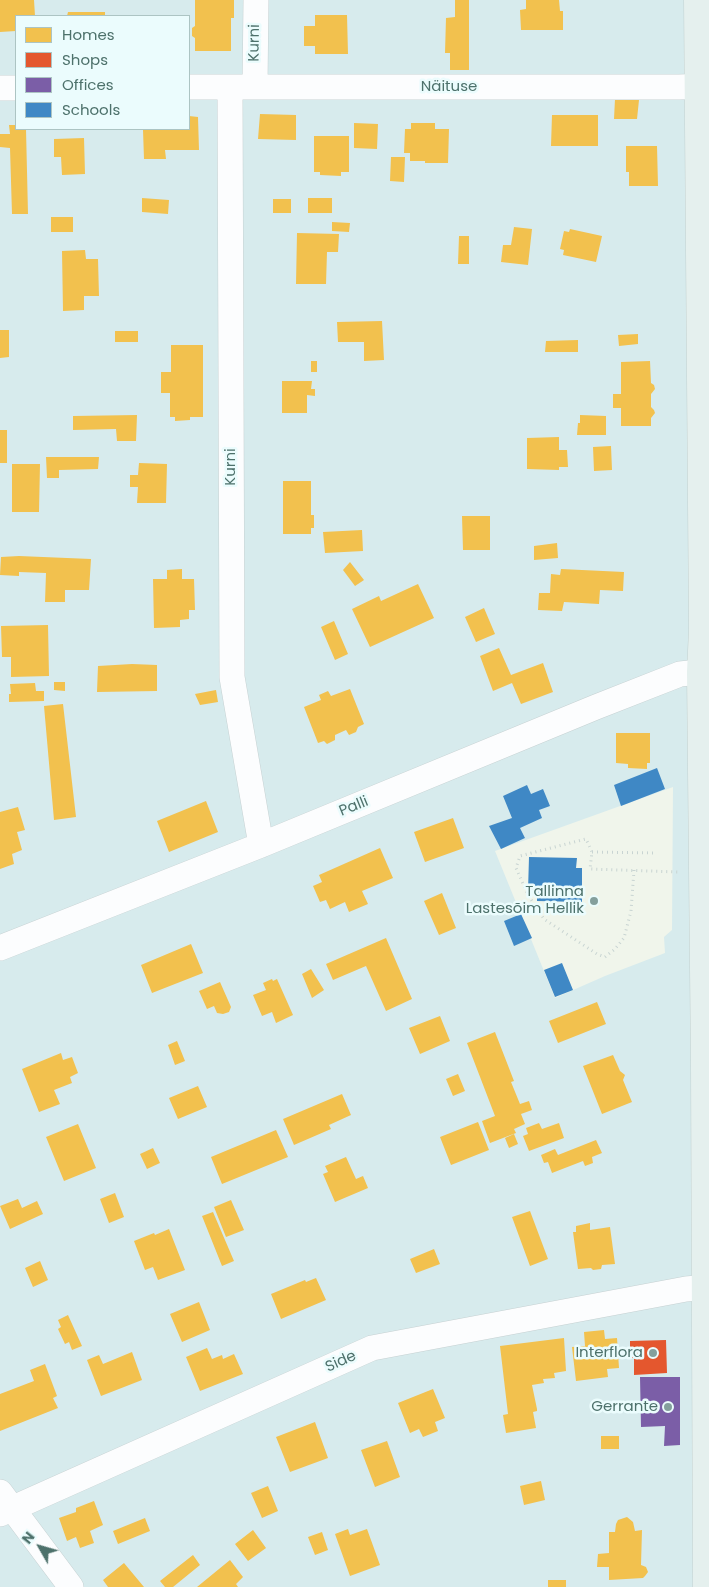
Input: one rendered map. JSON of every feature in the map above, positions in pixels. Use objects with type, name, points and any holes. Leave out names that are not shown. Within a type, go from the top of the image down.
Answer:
[{"type":"highway","points":[[698,0],[704,86],[703,630],[705,671],[707,1587]]},
{"type":"street","name":"Kurni","points":[[255,86],[256,0]]},
{"type":"street","name":"Näituse","points":[[190,87],[704,86]]},
{"type":"street","name":"Kurni","points":[[230,87],[232,677],[260,845]]},
{"type":"street","points":[[0,88],[15,88]]},
{"type":"street","name":"Palli","points":[[0,948],[260,845],[596,707],[680,674],[705,671]]},
{"type":"street","name":"Side","points":[[4,1505],[372,1348],[686,1289],[707,1287]]},
{"type":"street","points":[[4,1505],[71,1587]]},
{"type":"path","points":[[634,870],[631,911],[624,938],[605,957],[597,954],[544,919],[528,896],[516,868],[520,856],[586,839],[592,852],[590,869],[634,870],[683,872]]},
{"type":"path","points":[[592,852],[656,853]]},
{"type":"shaded area","points":[[0,0],[709,0],[709,1587],[0,1587]]},
{"type":"shaded area","name":"Tallinna Lastesõim Hellik","points":[[673,787],[672,930],[664,937],[665,953],[555,998],[495,851]]},
{"type":"building: Homes","points":[[0,0],[34,0],[35,15],[15,15],[15,31],[0,32]]},
{"type":"building: Homes","points":[[195,0],[234,0],[234,18],[231,18],[231,51],[195,51],[195,38],[192,36],[192,28],[195,26]]},
{"type":"building: Homes","points":[[455,0],[469,0],[469,70],[450,70],[450,53],[445,53],[446,18],[455,17]]},
{"type":"building: Homes","points":[[526,0],[559,0],[560,11],[563,11],[563,30],[521,30],[520,10],[526,9]]},
{"type":"building: Homes","points":[[68,12],[105,12],[105,15],[67,15]]},
{"type":"building: Homes","points":[[315,15],[347,15],[348,54],[315,54],[315,46],[304,46],[304,26],[315,26]]},
{"type":"building: Homes","points":[[615,99],[639,100],[637,119],[614,119]]},
{"type":"building: Homes","points":[[260,114],[296,115],[296,140],[258,139]]},
{"type":"building: Homes","points":[[552,115],[598,115],[598,146],[551,146]]},
{"type":"building: Homes","points":[[190,116],[198,117],[199,150],[165,150],[166,159],[144,159],[143,130],[190,130]]},
{"type":"building: Homes","points":[[354,123],[378,124],[377,149],[354,148]]},
{"type":"building: Homes","points":[[411,123],[435,123],[435,129],[449,129],[448,163],[410,161],[410,153],[404,153],[405,129],[411,129]]},
{"type":"building: Homes","points":[[9,125],[15,125],[15,130],[26,130],[28,214],[12,214],[10,148],[0,147],[0,134],[10,134]]},
{"type":"building: Homes","points":[[314,136],[349,136],[349,172],[341,172],[341,176],[320,175],[320,172],[314,172]]},
{"type":"building: Homes","points":[[84,138],[85,174],[62,175],[61,157],[54,157],[54,139]]},
{"type":"building: Homes","points":[[626,146],[657,146],[658,186],[629,186],[629,172],[626,172]]},
{"type":"building: Homes","points":[[391,157],[405,157],[404,182],[390,181]]},
{"type":"building: Homes","points":[[142,198],[169,200],[168,214],[142,212]]},
{"type":"building: Homes","points":[[308,198],[332,198],[332,213],[308,213]]},
{"type":"building: Homes","points":[[273,199],[291,199],[291,213],[273,213]]},
{"type":"building: Homes","points":[[51,217],[73,217],[73,232],[51,232]]},
{"type":"building: Homes","points":[[332,222],[350,223],[349,232],[332,231]]},
{"type":"building: Homes","points":[[514,227],[532,229],[528,265],[501,262],[503,245],[511,245]]},
{"type":"building: Homes","points":[[570,229],[602,236],[596,262],[563,255],[564,250],[560,249],[564,231],[569,232]]},
{"type":"building: Homes","points":[[297,233],[339,234],[338,252],[327,252],[326,284],[296,284]]},
{"type":"building: Homes","points":[[459,236],[469,236],[469,264],[458,264]]},
{"type":"building: Homes","points":[[85,250],[86,259],[98,259],[99,296],[84,296],[84,310],[63,311],[62,251]]},
{"type":"building: Homes","points":[[382,321],[384,360],[364,361],[364,342],[338,342],[337,322]]},
{"type":"building: Homes","points":[[0,330],[9,330],[9,357],[0,358]]},
{"type":"building: Homes","points":[[115,331],[138,331],[138,342],[115,342]]},
{"type":"building: Homes","points":[[638,334],[638,344],[619,346],[618,335]]},
{"type":"building: Homes","points":[[578,340],[578,352],[545,352],[546,341]]},
{"type":"building: Homes","points":[[171,345],[203,345],[203,417],[190,417],[190,420],[175,421],[175,417],[170,417],[170,393],[161,393],[161,372],[171,372]]},
{"type":"building: Homes","points":[[311,361],[317,361],[317,372],[311,372]]},
{"type":"building: Homes","points":[[650,361],[651,383],[655,389],[651,394],[651,407],[655,413],[651,418],[651,426],[621,426],[621,408],[613,408],[613,394],[621,394],[621,362]]},
{"type":"building: Homes","points":[[282,381],[312,381],[311,389],[315,389],[315,396],[307,395],[307,413],[282,413]]},
{"type":"building: Homes","points":[[137,415],[136,441],[117,441],[116,429],[73,430],[73,416]]},
{"type":"building: Homes","points":[[580,415],[606,416],[606,435],[577,435]]},
{"type":"building: Homes","points":[[0,430],[7,430],[7,463],[0,463]]},
{"type":"building: Homes","points":[[559,437],[559,450],[567,450],[568,467],[559,467],[559,470],[527,469],[527,438]]},
{"type":"building: Homes","points":[[611,446],[612,470],[594,471],[593,447]]},
{"type":"building: Homes","points":[[46,457],[99,457],[98,469],[59,470],[59,478],[47,478]]},
{"type":"building: Homes","points":[[139,463],[167,464],[166,503],[137,503],[138,487],[130,487],[130,475],[138,475]]},
{"type":"building: Homes","points":[[12,464],[40,464],[39,512],[12,512]]},
{"type":"building: Homes","points":[[283,481],[311,481],[311,515],[314,515],[314,528],[311,528],[311,534],[283,534]]},
{"type":"building: Homes","points":[[462,516],[490,516],[490,550],[463,550]]},
{"type":"building: Homes","points":[[362,530],[363,551],[325,553],[323,532]]},
{"type":"building: Homes","points":[[557,543],[558,558],[534,560],[534,546]]},
{"type":"building: Homes","points":[[1,557],[91,559],[89,590],[65,590],[65,602],[45,602],[46,573],[19,572],[19,576],[0,575]]},
{"type":"building: Homes","points":[[350,562],[364,580],[355,586],[343,570]]},
{"type":"building: Homes","points":[[182,569],[182,579],[194,579],[195,610],[189,610],[189,619],[180,620],[180,627],[154,628],[153,579],[167,579],[167,570]]},
{"type":"building: Homes","points":[[561,569],[624,572],[623,591],[600,590],[599,604],[564,602],[562,611],[538,610],[539,593],[550,593],[551,574],[560,575]]},
{"type":"building: Homes","points":[[418,584],[434,618],[370,647],[352,609],[379,596],[381,601]]},
{"type":"building: Homes","points":[[484,608],[495,634],[476,642],[465,617]]},
{"type":"building: Homes","points":[[334,621],[348,654],[335,660],[321,627]]},
{"type":"building: Homes","points":[[48,625],[49,676],[11,677],[11,657],[2,657],[1,626]]},
{"type":"building: Homes","points":[[499,648],[511,675],[543,663],[553,692],[521,704],[512,683],[493,691],[480,656]]},
{"type":"building: Homes","points":[[157,665],[157,691],[97,692],[98,666]]},
{"type":"building: Homes","points":[[54,682],[65,682],[65,691],[54,690]]},
{"type":"building: Homes","points":[[35,683],[36,691],[44,691],[44,701],[9,702],[9,694],[11,694],[10,684]]},
{"type":"building: Homes","points":[[350,689],[364,724],[358,727],[356,732],[349,735],[346,730],[335,735],[335,740],[327,744],[324,741],[318,743],[304,707],[321,700],[319,695],[328,691],[331,696]]},
{"type":"building: Homes","points":[[216,690],[218,702],[200,705],[195,694]]},
{"type":"building: Homes","points":[[63,704],[76,817],[54,820],[44,706]]},
{"type":"building: Homes","points":[[616,733],[650,733],[650,763],[647,763],[647,769],[628,768],[628,764],[616,763]]},
{"type":"building: Homes","points":[[206,801],[218,832],[169,852],[157,821]]},
{"type":"building: Homes","points":[[18,807],[25,830],[17,832],[22,850],[12,854],[14,864],[0,869],[0,812]]},
{"type":"building: Homes","points":[[453,818],[464,848],[425,862],[414,832]]},
{"type":"building: Homes","points":[[380,848],[393,878],[362,891],[368,904],[349,912],[345,902],[330,909],[326,900],[320,902],[313,886],[322,882],[319,875]]},
{"type":"building: Homes","points":[[442,893],[456,928],[439,935],[424,901]]},
{"type":"building: Homes","points":[[386,938],[412,999],[386,1011],[366,966],[333,980],[326,964]]},
{"type":"building: Homes","points":[[191,944],[203,973],[152,993],[141,965]]},
{"type":"building: Homes","points":[[311,969],[324,990],[312,998],[302,974]]},
{"type":"building: Homes","points":[[272,979],[273,981],[277,979],[293,1015],[276,1023],[272,1012],[262,1016],[253,995],[266,990],[263,983]]},
{"type":"building: Homes","points":[[220,982],[231,1007],[229,1012],[223,1014],[217,1013],[214,1006],[207,1009],[199,991]]},
{"type":"building: Homes","points":[[597,1002],[606,1024],[558,1043],[549,1021]]},
{"type":"building: Homes","points":[[440,1016],[450,1041],[420,1054],[409,1028]]},
{"type":"building: Homes","points":[[495,1032],[514,1081],[511,1082],[520,1104],[529,1101],[532,1110],[521,1114],[525,1124],[514,1129],[516,1133],[490,1143],[482,1121],[495,1116],[467,1043]]},
{"type":"building: Homes","points":[[177,1041],[185,1061],[175,1065],[168,1045]]},
{"type":"building: Homes","points":[[61,1053],[63,1060],[72,1057],[78,1073],[70,1077],[72,1083],[54,1090],[60,1104],[39,1112],[22,1069]]},
{"type":"building: Homes","points":[[613,1055],[620,1071],[625,1075],[623,1080],[632,1102],[602,1114],[583,1066]]},
{"type":"building: Homes","points":[[458,1074],[465,1091],[453,1096],[446,1079]]},
{"type":"building: Homes","points":[[198,1086],[207,1107],[178,1119],[169,1098]]},
{"type":"building: Homes","points":[[342,1094],[351,1115],[329,1125],[331,1129],[294,1145],[283,1119]]},
{"type":"building: Homes","points":[[478,1122],[489,1150],[451,1165],[440,1137]]},
{"type":"building: Homes","points":[[539,1123],[542,1129],[559,1123],[564,1138],[529,1151],[523,1136],[528,1134],[526,1128]]},
{"type":"building: Homes","points":[[78,1124],[96,1168],[64,1181],[46,1137]]},
{"type":"building: Homes","points":[[276,1130],[288,1157],[222,1184],[211,1157]]},
{"type":"building: Homes","points":[[514,1134],[518,1144],[509,1148],[505,1138]]},
{"type":"building: Homes","points":[[596,1140],[602,1153],[592,1157],[593,1163],[585,1166],[583,1161],[552,1173],[548,1162],[544,1163],[541,1155],[555,1149],[558,1155]]},
{"type":"building: Homes","points":[[153,1148],[160,1163],[147,1169],[140,1154]]},
{"type":"building: Homes","points":[[346,1157],[356,1179],[363,1176],[368,1188],[335,1202],[323,1174],[328,1172],[325,1166]]},
{"type":"building: Homes","points":[[115,1193],[124,1217],[109,1223],[100,1199]]},
{"type":"building: Homes","points":[[18,1199],[22,1208],[37,1201],[43,1214],[10,1229],[0,1206]]},
{"type":"building: Homes","points":[[231,1200],[244,1230],[226,1237],[214,1207]]},
{"type":"building: Homes","points":[[530,1211],[548,1259],[530,1266],[512,1217]]},
{"type":"building: Homes","points":[[213,1212],[234,1261],[222,1266],[202,1216]]},
{"type":"building: Homes","points":[[590,1223],[590,1230],[610,1227],[615,1264],[602,1265],[601,1269],[578,1269],[573,1232],[576,1232],[576,1226]]},
{"type":"building: Homes","points":[[169,1229],[185,1270],[158,1280],[153,1267],[145,1270],[134,1241]]},
{"type":"building: Homes","points":[[434,1249],[440,1264],[416,1273],[410,1259]]},
{"type":"building: Homes","points":[[40,1261],[48,1280],[33,1287],[25,1268]]},
{"type":"building: Homes","points":[[316,1278],[326,1300],[281,1319],[271,1294],[305,1280],[306,1282]]},
{"type":"building: Homes","points":[[199,1302],[210,1330],[182,1342],[170,1314]]},
{"type":"building: Homes","points":[[68,1315],[82,1346],[72,1350],[69,1342],[65,1344],[58,1329],[61,1327],[58,1320]]},
{"type":"building: Homes","points":[[604,1330],[605,1339],[617,1338],[619,1368],[607,1369],[608,1377],[576,1381],[572,1347],[585,1346],[584,1332]]},
{"type":"building: Homes","points":[[564,1338],[566,1371],[554,1373],[555,1378],[543,1379],[544,1383],[532,1385],[537,1409],[537,1411],[533,1412],[536,1428],[506,1433],[503,1415],[508,1414],[500,1346]]},
{"type":"building: Homes","points":[[207,1348],[212,1359],[222,1355],[223,1359],[234,1354],[243,1374],[200,1391],[186,1357]]},
{"type":"building: Homes","points":[[132,1352],[142,1380],[101,1396],[87,1360],[99,1355],[103,1364]]},
{"type":"building: Homes","points":[[45,1364],[57,1396],[53,1398],[58,1408],[0,1431],[0,1394],[34,1381],[30,1370]]},
{"type":"building: Homes","points":[[433,1389],[445,1418],[435,1422],[438,1431],[423,1437],[419,1429],[410,1433],[398,1403]]},
{"type":"building: Homes","points":[[315,1422],[328,1458],[290,1472],[276,1437]]},
{"type":"building: Homes","points":[[601,1436],[619,1436],[619,1449],[601,1449]]},
{"type":"building: Homes","points":[[387,1441],[400,1477],[375,1487],[361,1450]]},
{"type":"building: Homes","points":[[541,1481],[545,1500],[524,1505],[520,1486]]},
{"type":"building: Homes","points":[[268,1486],[278,1511],[262,1518],[251,1493]]},
{"type":"building: Homes","points":[[94,1501],[103,1525],[90,1531],[94,1543],[80,1548],[76,1537],[67,1541],[59,1518],[76,1512],[76,1508]]},
{"type":"building: Homes","points":[[627,1517],[633,1522],[635,1531],[642,1530],[641,1565],[646,1567],[648,1572],[643,1578],[609,1580],[609,1567],[597,1567],[598,1554],[609,1553],[609,1532],[615,1532],[618,1520]]},
{"type":"building: Homes","points":[[145,1518],[150,1531],[118,1544],[113,1531]]},
{"type":"building: Homes","points":[[348,1529],[350,1535],[367,1529],[380,1565],[350,1576],[335,1534]]},
{"type":"building: Homes","points":[[253,1530],[266,1548],[248,1561],[235,1544]]},
{"type":"building: Homes","points":[[322,1532],[328,1550],[315,1555],[308,1537]]},
{"type":"building: Homes","points":[[193,1555],[200,1565],[173,1587],[165,1587],[160,1581]]},
{"type":"building: Homes","points":[[230,1560],[243,1577],[236,1584],[238,1587],[197,1587]]},
{"type":"building: Homes","points":[[124,1563],[144,1587],[108,1587],[103,1580]]},
{"type":"building: Homes","points":[[548,1580],[566,1580],[566,1587],[548,1587]]},
{"type":"building: Shops","points":[[666,1340],[667,1373],[634,1375],[634,1358],[630,1358],[630,1341]]},
{"type":"building: Offices","points":[[640,1377],[680,1377],[680,1445],[664,1446],[665,1426],[641,1427]]},
{"type":"building: Schools","points":[[657,768],[665,789],[621,806],[614,785]]},
{"type":"building: Schools","points":[[527,785],[531,794],[543,789],[550,806],[539,810],[542,818],[520,828],[525,838],[501,849],[489,826],[512,818],[503,796]]},
{"type":"building: Schools","points":[[529,857],[577,858],[576,868],[582,868],[582,902],[537,901],[537,891],[528,891]]},
{"type":"building: Schools","points":[[521,914],[532,938],[514,946],[504,921]]},
{"type":"building: Schools","points":[[562,963],[573,990],[555,997],[544,970]]},
{"type":"place","name":"Tallinna Lastesõim Hellik","points":[[594,901]]},
{"type":"place","name":"Interflora","points":[[653,1353]]},
{"type":"place","name":"Gerrante","points":[[668,1407]]}]
